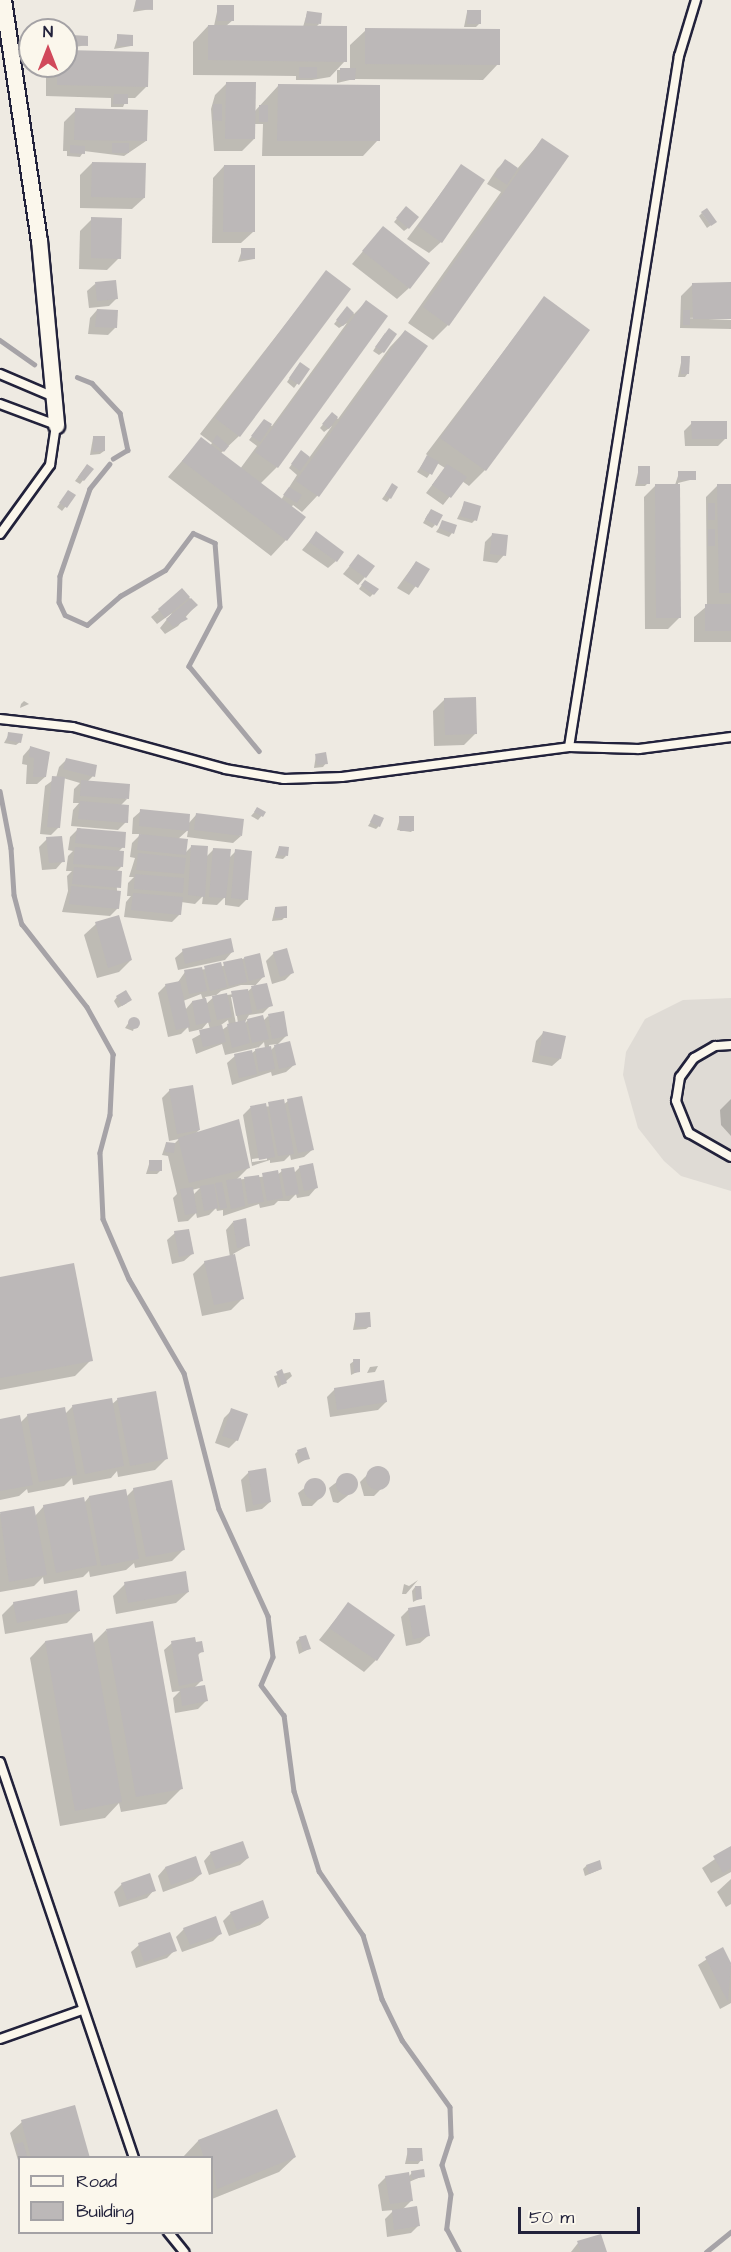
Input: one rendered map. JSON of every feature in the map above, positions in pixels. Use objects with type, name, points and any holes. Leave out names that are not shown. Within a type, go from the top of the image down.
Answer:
[{"type":"street","points":[[3,0],[39,240],[56,397],[56,425]]},
{"type":"lane","points":[[569,747],[679,56],[696,0]]},
{"type":"lane","points":[[0,374],[56,397]]},
{"type":"lane","points":[[0,404],[56,425],[50,465],[0,534]]},
{"type":"lane","points":[[0,719],[72,727],[225,769],[284,780],[342,777],[569,747],[630,749],[731,736]]},
{"type":"lane","points":[[731,1045],[715,1046],[694,1058],[680,1077],[676,1101],[689,1133],[731,1157]]},
{"type":"lane","points":[[0,1762],[82,2010],[134,2156]]},
{"type":"lane","points":[[0,2039],[82,2010]]},
{"type":"lane","points":[[170,2234],[184,2252]]},
{"type":"shaded area","points":[[731,998],[731,1191],[681,1176],[664,1161],[638,1128],[623,1075],[626,1052],[645,1019],[683,1000]]},
{"type":"building","points":[[136,0],[153,0],[153,10],[135,9]]},
{"type":"building","points":[[217,5],[234,5],[234,21],[217,21]]},
{"type":"building","points":[[467,10],[481,10],[481,24],[467,24]]},
{"type":"building","points":[[307,11],[322,13],[321,24],[305,23]]},
{"type":"building","points":[[208,25],[347,26],[347,62],[208,60]]},
{"type":"building","points":[[365,28],[500,29],[500,65],[365,64]]},
{"type":"building","points":[[117,34],[133,35],[133,46],[117,46]]},
{"type":"building","points":[[78,35],[88,36],[88,46],[78,45]]},
{"type":"building","points":[[78,50],[149,52],[148,87],[57,85],[57,78],[78,78]]},
{"type":"building","points":[[299,67],[317,67],[317,78],[299,78]]},
{"type":"building","points":[[340,68],[356,68],[355,80],[340,80]]},
{"type":"building","points":[[226,82],[256,82],[255,139],[225,139]]},
{"type":"building","points":[[278,84],[380,85],[380,141],[277,141]]},
{"type":"building","points":[[114,94],[128,94],[128,104],[113,104]]},
{"type":"building","points":[[213,104],[222,104],[222,121],[213,120]]},
{"type":"building","points":[[259,105],[268,105],[268,122],[259,122]]},
{"type":"building","points":[[75,108],[148,110],[147,141],[74,140]]},
{"type":"building","points":[[542,138],[569,156],[449,326],[423,307]]},
{"type":"building","points":[[112,143],[129,143],[129,153],[112,153]]},
{"type":"building","points":[[70,145],[85,146],[85,154],[70,153]]},
{"type":"building","points":[[505,159],[518,168],[507,185],[494,176]]},
{"type":"building","points":[[92,162],[146,163],[145,198],[91,197]]},
{"type":"building","points":[[461,164],[485,180],[442,243],[418,226]]},
{"type":"building","points":[[224,165],[255,165],[255,232],[223,232]]},
{"type":"building","points":[[406,206],[419,217],[409,229],[396,218]]},
{"type":"building","points":[[707,208],[717,222],[711,226],[701,212]]},
{"type":"building","points":[[91,217],[122,218],[121,259],[91,258]]},
{"type":"building","points":[[383,226],[430,263],[410,289],[362,251]]},
{"type":"building","points":[[241,248],[255,248],[255,259],[241,259]]},
{"type":"building","points":[[326,270],[351,289],[240,437],[215,418]]},
{"type":"building","points":[[116,280],[118,299],[97,301],[95,282]]},
{"type":"building","points":[[731,282],[731,319],[693,319],[692,283]]},
{"type":"building","points":[[544,296],[590,330],[486,471],[440,438]]},
{"type":"building","points":[[366,300],[388,316],[278,468],[255,452]]},
{"type":"building","points":[[347,306],[354,313],[343,326],[336,320]]},
{"type":"building","points":[[97,309],[118,310],[117,328],[95,327]]},
{"type":"building","points":[[683,310],[690,310],[690,325],[683,325]]},
{"type":"building","points":[[389,328],[397,334],[384,353],[375,347]]},
{"type":"building","points":[[405,330],[428,346],[319,497],[296,481]]},
{"type":"building","points":[[681,356],[690,356],[689,374],[681,374]]},
{"type":"building","points":[[300,362],[310,369],[299,385],[289,378]]},
{"type":"building","points":[[332,412],[338,417],[329,429],[322,424]]},
{"type":"building","points":[[264,419],[272,424],[260,442],[251,436]]},
{"type":"building","points":[[691,421],[727,421],[727,439],[692,439]]},
{"type":"building","points":[[217,435],[229,446],[224,452],[212,442]]},
{"type":"building","points":[[93,436],[105,436],[105,451],[93,452]]},
{"type":"building","points":[[201,437],[306,517],[287,541],[182,461]]},
{"type":"building","points":[[301,450],[310,457],[300,471],[291,464]]},
{"type":"building","points":[[427,455],[439,462],[432,475],[420,468]]},
{"type":"building","points":[[87,464],[94,469],[84,481],[78,477]]},
{"type":"building","points":[[447,464],[467,477],[451,498],[432,485]]},
{"type":"building","points":[[638,466],[650,466],[650,484],[638,484]]},
{"type":"building","points":[[678,471],[696,471],[696,480],[678,480]]},
{"type":"building","points":[[392,483],[398,487],[391,499],[385,495]]},
{"type":"building","points":[[655,484],[680,484],[681,618],[656,618]]},
{"type":"building","points":[[717,484],[731,484],[731,593],[719,593]]},
{"type":"building","points":[[289,487],[302,495],[297,503],[283,495]]},
{"type":"building","points":[[68,490],[76,495],[67,508],[59,503]]},
{"type":"building","points":[[464,501],[481,506],[477,521],[460,516]]},
{"type":"building","points":[[708,503],[715,503],[715,520],[708,520]]},
{"type":"building","points":[[431,509],[443,515],[437,526],[425,519]]},
{"type":"building","points":[[442,520],[457,525],[454,534],[439,528]]},
{"type":"building","points":[[708,529],[715,529],[715,546],[708,546]]},
{"type":"building","points":[[316,531],[344,552],[337,562],[309,542]]},
{"type":"building","points":[[492,533],[508,535],[506,556],[490,554]]},
{"type":"building","points":[[358,554],[375,566],[366,578],[349,566]]},
{"type":"building","points":[[416,561],[430,569],[418,588],[404,580]]},
{"type":"building","points":[[365,580],[379,589],[374,595],[361,585]]},
{"type":"building","points":[[182,588],[190,597],[165,618],[158,609]]},
{"type":"building","points":[[191,598],[198,605],[185,616],[188,619],[173,627],[166,619]]},
{"type":"building","points":[[705,604],[731,604],[731,631],[705,631]]},
{"type":"building","points":[[476,697],[477,734],[445,735],[444,698]]},
{"type":"building","points":[[8,732],[23,734],[21,743],[7,740]]},
{"type":"building","points":[[30,746],[50,752],[46,777],[33,777],[34,758],[29,757]]},
{"type":"building","points":[[326,752],[328,764],[317,765],[315,754]]},
{"type":"building","points":[[66,758],[97,765],[95,777],[63,769]]},
{"type":"building","points":[[52,776],[65,777],[60,828],[47,827]]},
{"type":"building","points":[[81,780],[130,784],[129,799],[80,796]]},
{"type":"building","points":[[80,801],[129,805],[128,823],[78,819]]},
{"type":"building","points":[[257,807],[266,812],[263,817],[254,812]]},
{"type":"building","points":[[140,809],[190,814],[189,831],[139,826]]},
{"type":"building","points":[[196,813],[244,819],[242,836],[194,830]]},
{"type":"building","points":[[374,814],[384,818],[380,827],[370,822]]},
{"type":"building","points":[[399,816],[414,816],[414,831],[400,831]]},
{"type":"building","points":[[77,828],[126,832],[125,848],[75,843]]},
{"type":"building","points":[[139,834],[188,839],[186,855],[137,850]]},
{"type":"building","points":[[62,836],[65,862],[49,863],[46,837]]},
{"type":"building","points":[[191,845],[208,846],[205,897],[188,895]]},
{"type":"building","points":[[279,846],[289,847],[288,856],[277,855]]},
{"type":"building","points":[[75,847],[124,851],[123,867],[73,864]]},
{"type":"building","points":[[213,848],[231,849],[226,898],[209,897]]},
{"type":"building","points":[[235,849],[252,851],[248,900],[231,898]]},
{"type":"building","points":[[138,853],[186,858],[184,874],[136,870]]},
{"type":"building","points":[[74,867],[122,871],[121,888],[72,884]]},
{"type":"building","points":[[135,874],[184,878],[183,893],[134,889]]},
{"type":"building","points":[[71,886],[121,891],[119,909],[69,904]]},
{"type":"building","points":[[133,893],[183,897],[181,915],[131,910]]},
{"type":"building","points":[[287,906],[287,918],[275,918],[275,907]]},
{"type":"building","points":[[119,915],[132,960],[108,968],[95,922]]},
{"type":"building","points":[[231,938],[234,952],[185,964],[182,949]]},
{"type":"building","points":[[287,948],[294,973],[280,977],[273,952]]},
{"type":"building","points":[[260,953],[265,977],[249,981],[244,957]]},
{"type":"building","points":[[242,958],[247,982],[229,986],[223,962]]},
{"type":"building","points":[[221,962],[227,987],[210,991],[204,966]]},
{"type":"building","points":[[202,967],[207,991],[189,994],[184,970]]},
{"type":"building","points":[[180,981],[190,1027],[176,1030],[165,984]]},
{"type":"building","points":[[267,983],[273,1006],[257,1010],[251,986]]},
{"type":"building","points":[[248,989],[252,1013],[236,1016],[231,991]]},
{"type":"building","points":[[126,990],[132,1000],[122,1006],[116,996]]},
{"type":"building","points":[[227,993],[232,1017],[217,1020],[212,996]]},
{"type":"building","points":[[206,998],[211,1022],[196,1025],[192,1001]]},
{"type":"building","points":[[284,1011],[288,1036],[272,1039],[268,1014]]},
{"type":"building","points":[[263,1015],[269,1039],[252,1043],[247,1019]]},
{"type":"building","points":[[136,1017],[139,1018],[139,1028],[132,1029],[129,1028],[128,1021],[129,1018]]},
{"type":"building","points":[[245,1020],[250,1043],[232,1048],[227,1024]]},
{"type":"building","points":[[222,1025],[226,1042],[203,1047],[199,1030]]},
{"type":"building","points":[[543,1031],[566,1036],[561,1059],[539,1055]]},
{"type":"building","points":[[290,1041],[296,1065],[279,1069],[274,1045]]},
{"type":"building","points":[[271,1046],[275,1069],[259,1072],[255,1049]]},
{"type":"building","points":[[252,1050],[257,1074],[239,1078],[234,1054]]},
{"type":"building","points":[[193,1085],[200,1130],[177,1134],[169,1089]]},
{"type":"building","points":[[302,1096],[314,1150],[298,1153],[287,1099]]},
{"type":"building","points":[[284,1099],[294,1154],[278,1156],[268,1102]]},
{"type":"building","points":[[266,1103],[275,1157],[259,1160],[250,1106]]},
{"type":"building","points":[[239,1119],[250,1168],[189,1183],[178,1138]]},
{"type":"building","points":[[166,1142],[175,1143],[174,1153],[165,1152]]},
{"type":"building","points":[[149,1160],[162,1160],[162,1171],[149,1171]]},
{"type":"building","points":[[313,1163],[318,1188],[304,1191],[299,1166]]},
{"type":"building","points":[[294,1167],[299,1194],[286,1196],[281,1169]]},
{"type":"building","points":[[278,1170],[283,1198],[267,1201],[262,1173]]},
{"type":"building","points":[[259,1175],[264,1202],[248,1204],[244,1177]]},
{"type":"building","points":[[241,1178],[245,1206],[231,1209],[226,1180]]},
{"type":"building","points":[[222,1182],[227,1208],[220,1209],[215,1183]]},
{"type":"building","points":[[214,1184],[218,1208],[204,1211],[200,1186]]},
{"type":"building","points":[[193,1187],[197,1213],[185,1215],[180,1189]]},
{"type":"building","points":[[246,1218],[250,1246],[237,1248],[233,1221]]},
{"type":"building","points":[[189,1229],[194,1254],[179,1257],[174,1231]]},
{"type":"building","points":[[235,1254],[244,1299],[214,1305],[204,1261]]},
{"type":"building","points":[[74,1263],[93,1361],[0,1378],[0,1277]]},
{"type":"building","points":[[370,1312],[371,1327],[356,1327],[355,1313]]},
{"type":"building","points":[[353,1359],[360,1359],[360,1372],[354,1373]]},
{"type":"building","points":[[282,1369],[287,1383],[282,1385],[276,1372]]},
{"type":"building","points":[[384,1380],[387,1402],[337,1410],[334,1388]]},
{"type":"building","points":[[156,1391],[168,1459],[130,1466],[117,1398]]},
{"type":"building","points":[[112,1398],[124,1466],[85,1474],[72,1405]]},
{"type":"building","points":[[65,1407],[77,1475],[39,1482],[27,1414]]},
{"type":"building","points":[[231,1408],[248,1414],[238,1441],[222,1436]]},
{"type":"building","points":[[20,1415],[33,1485],[0,1491],[0,1419]]},
{"type":"building","points":[[306,1447],[310,1459],[301,1461],[297,1450]]},
{"type":"building","points":[[378,1466],[386,1470],[390,1478],[386,1486],[378,1490],[370,1486],[366,1478],[370,1470]]},
{"type":"building","points":[[266,1468],[271,1502],[253,1505],[248,1471]]},
{"type":"building","points":[[343,1473],[351,1473],[358,1480],[358,1488],[351,1495],[343,1495],[336,1488],[336,1480]]},
{"type":"building","points":[[311,1478],[319,1478],[326,1485],[326,1493],[319,1500],[311,1500],[304,1493],[304,1485]]},
{"type":"building","points":[[172,1480],[185,1550],[146,1557],[133,1488]]},
{"type":"building","points":[[126,1489],[139,1559],[101,1566],[89,1496]]},
{"type":"building","points":[[84,1497],[97,1565],[56,1573],[43,1505]]},
{"type":"building","points":[[34,1506],[47,1575],[9,1582],[0,1512]]},
{"type":"building","points":[[186,1571],[189,1592],[128,1603],[124,1582]]},
{"type":"building","points":[[415,1586],[421,1586],[422,1599],[416,1600]]},
{"type":"building","points":[[77,1590],[80,1611],[17,1623],[13,1602]]},
{"type":"building","points":[[348,1602],[395,1635],[377,1661],[329,1628]]},
{"type":"building","points":[[425,1605],[430,1636],[413,1639],[408,1608]]},
{"type":"building","points":[[153,1621],[183,1789],[136,1797],[106,1629]]},
{"type":"building","points":[[92,1633],[122,1802],[75,1811],[45,1641]]},
{"type":"building","points":[[306,1635],[311,1649],[303,1651],[299,1637]]},
{"type":"building","points":[[195,1637],[196,1642],[202,1641],[204,1652],[198,1653],[203,1681],[179,1686],[171,1641]]},
{"type":"building","points":[[205,1685],[208,1701],[182,1706],[180,1689]]},
{"type":"building","points":[[243,1841],[249,1858],[216,1869],[210,1852]]},
{"type":"building","points":[[731,1846],[731,1868],[723,1873],[713,1856]]},
{"type":"building","points":[[196,1856],[202,1874],[171,1885],[165,1867]]},
{"type":"building","points":[[600,1860],[602,1869],[589,1874],[586,1865]]},
{"type":"building","points":[[150,1873],[156,1891],[127,1900],[121,1883]]},
{"type":"building","points":[[263,1900],[269,1918],[237,1930],[230,1912]]},
{"type":"building","points":[[216,1916],[222,1934],[190,1945],[183,1928]]},
{"type":"building","points":[[170,1932],[177,1951],[144,1962],[138,1943]]},
{"type":"building","points":[[723,1947],[731,1963],[728,2002],[705,1957]]},
{"type":"building","points":[[75,2105],[89,2156],[30,2156],[21,2120]]},
{"type":"building","points":[[277,2109],[296,2157],[217,2189],[213,2156],[203,2156],[198,2140]]},
{"type":"building","points":[[23,2142],[27,2156],[18,2156],[15,2144]]},
{"type":"building","points":[[407,2148],[422,2148],[423,2161],[408,2161]]},
{"type":"building","points":[[424,2169],[425,2177],[412,2179],[411,2171]]},
{"type":"building","points":[[409,2172],[413,2201],[390,2204],[385,2176]]},
{"type":"building","points":[[417,2206],[420,2226],[394,2230],[392,2210]]},
{"type":"building","points":[[601,2234],[607,2252],[581,2252],[577,2241]]},
{"type":"waterway","points":[[0,340],[34,364]]},
{"type":"waterway","points":[[77,377],[92,383],[120,413],[128,450],[113,459]]},
{"type":"waterway","points":[[110,464],[90,489],[60,576],[59,602],[65,615],[87,625],[120,596],[165,570],[193,533],[215,543],[220,607],[189,666],[259,751]]},
{"type":"waterway","points":[[0,791],[11,848],[14,895],[22,924],[87,1007],[113,1054],[110,1115],[100,1153],[103,1219],[129,1279],[184,1373],[219,1509],[268,1616],[273,1657],[261,1685],[284,1715],[294,1791],[319,1871],[363,1935],[382,1999],[402,2040],[450,2107],[451,2137],[442,2165],[451,2194],[447,2229],[459,2252]]},
{"type":"waterway","points":[[706,2252],[731,2232]]}]
